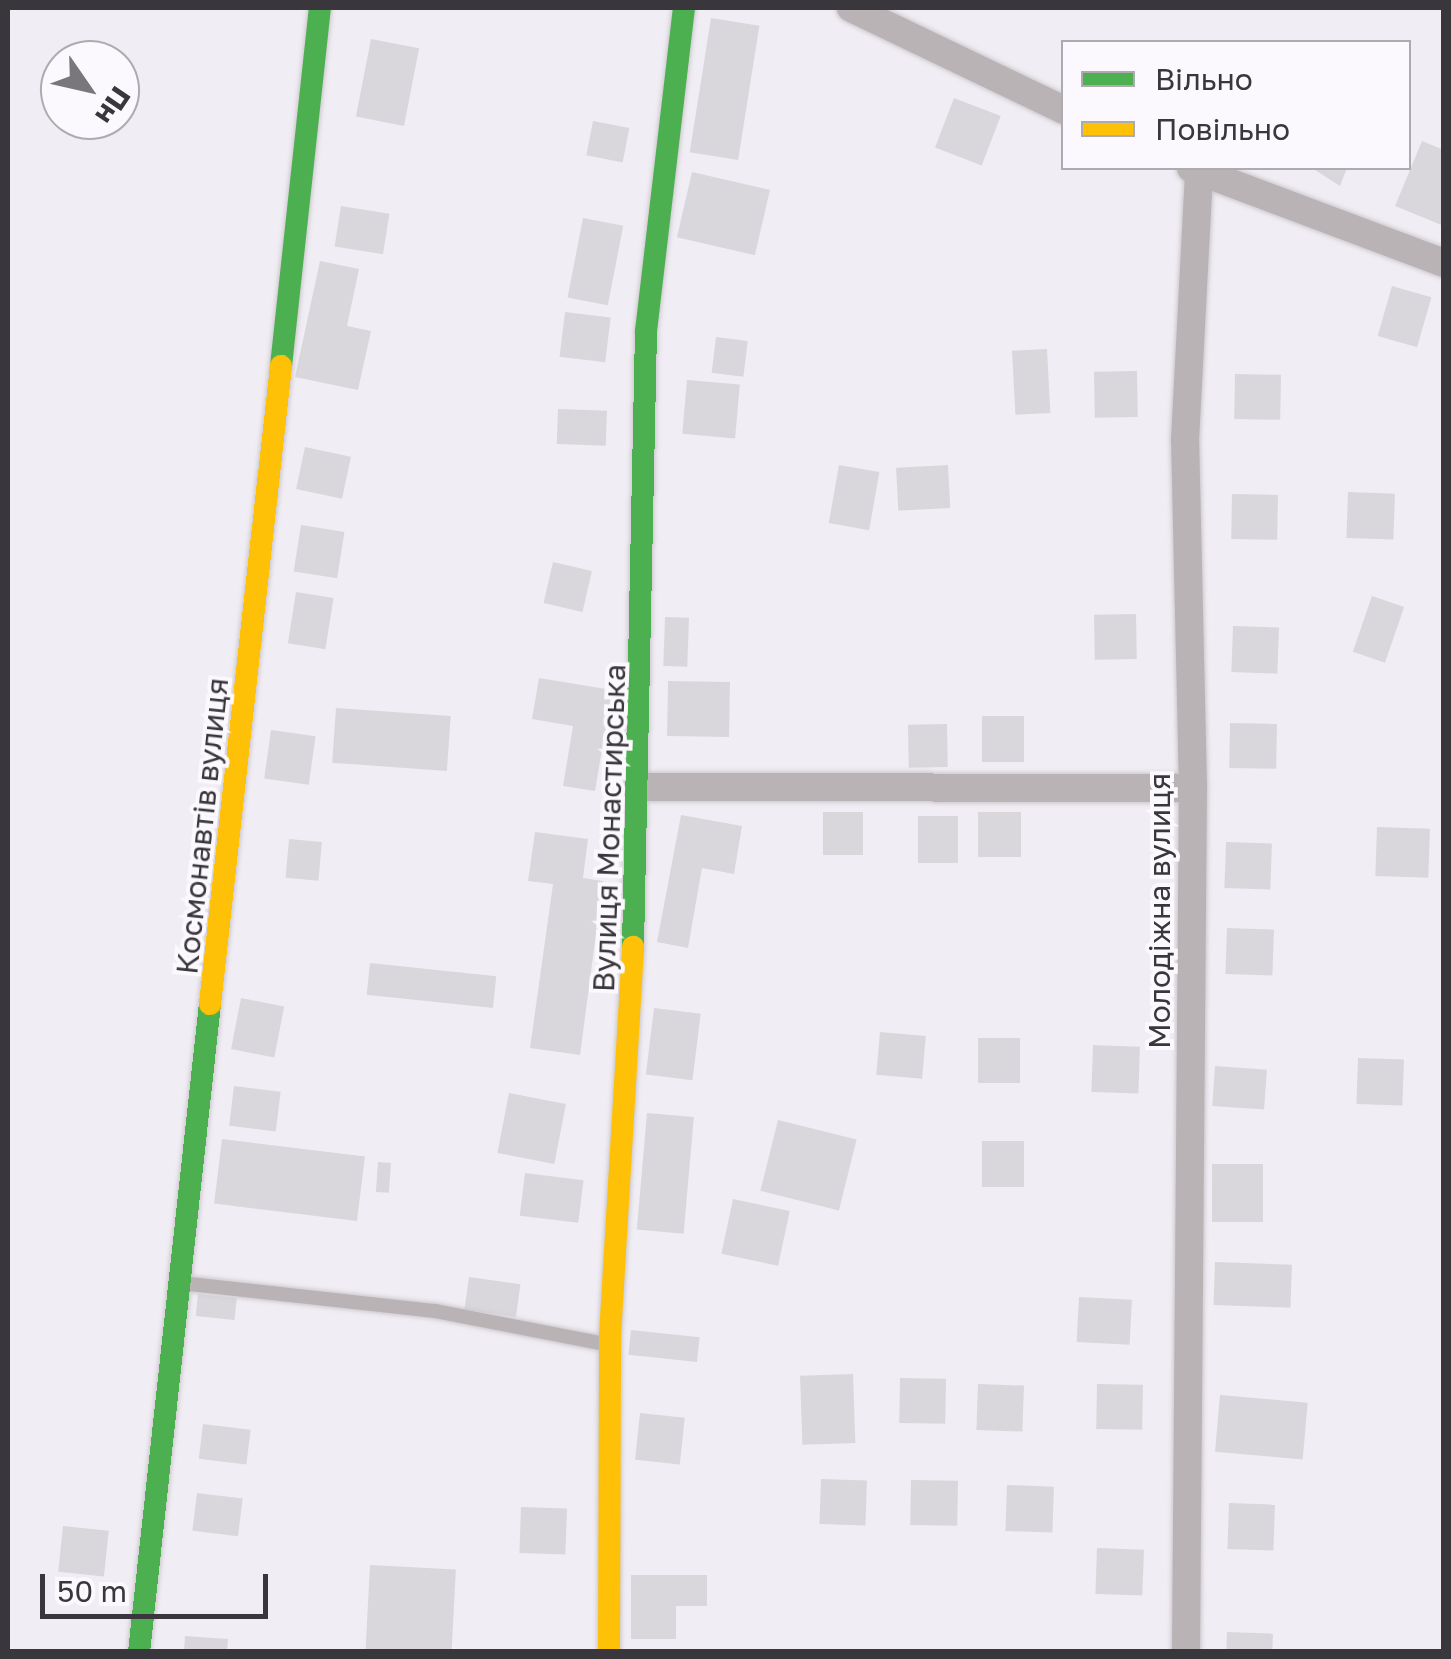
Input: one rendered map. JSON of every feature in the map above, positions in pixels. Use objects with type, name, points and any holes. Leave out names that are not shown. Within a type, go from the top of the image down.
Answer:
[{"type":"street","name":"Космонавтів вулиця","points":[[138,1652],[320,8]]},
{"type":"street","name":"Вулиця Монастирська","points":[[609,1652],[610,1345],[642,786],[646,331],[684,8]]},
{"type":"street","points":[[851,8],[1061,109]]},
{"type":"street","name":"Молодіжна вулиця","points":[[1186,1652],[1194,788],[1185,440],[1195,170]]},
{"type":"street","points":[[1198,170],[1444,263]]},
{"type":"street","points":[[642,786],[1194,788]]},
{"type":"lane","points":[[180,1282],[435,1311],[610,1345]]},
{"type":"building","points":[[711,18],[759,26],[738,160],[690,152]]},
{"type":"building","points":[[371,39],[419,48],[404,126],[356,117]]},
{"type":"building","points":[[954,98],[1001,116],[982,165],[935,147]]},
{"type":"building","points":[[593,121],[629,128],[623,162],[586,155]]},
{"type":"building","points":[[1422,141],[1444,150],[1444,226],[1395,206]]},
{"type":"building","points":[[1315,170],[1346,170],[1340,186]]},
{"type":"building","points":[[692,172],[770,190],[755,255],[677,237]]},
{"type":"building","points":[[341,206],[389,214],[383,254],[335,246]]},
{"type":"building","points":[[583,218],[623,226],[608,305],[568,298]]},
{"type":"building","points":[[320,261],[359,269],[347,326],[371,331],[358,390],[295,377]]},
{"type":"building","points":[[1392,286],[1431,297],[1417,347],[1378,336]]},
{"type":"building","points":[[565,312],[611,318],[605,362],[560,357]]},
{"type":"building","points":[[716,337],[748,341],[743,377],[712,373]]},
{"type":"building","points":[[1047,349],[1050,413],[1015,415],[1012,351]]},
{"type":"building","points":[[1137,371],[1138,417],[1095,418],[1094,372]]},
{"type":"building","points":[[1235,374],[1281,375],[1280,420],[1234,419]]},
{"type":"building","points":[[687,380],[740,385],[735,438],[682,434]]},
{"type":"building","points":[[558,409],[607,411],[606,446],[557,444]]},
{"type":"building","points":[[305,447],[351,457],[342,499],[296,489]]},
{"type":"building","points":[[839,465],[879,472],[869,530],[829,523]]},
{"type":"building","points":[[948,465],[950,508],[898,511],[896,468]]},
{"type":"building","points":[[1348,492],[1395,494],[1393,540],[1346,538]]},
{"type":"building","points":[[1232,494],[1278,495],[1277,540],[1231,539]]},
{"type":"building","points":[[301,525],[344,532],[337,578],[294,571]]},
{"type":"building","points":[[553,562],[592,571],[583,612],[544,603]]},
{"type":"building","points":[[296,592],[334,598],[325,649],[288,643]]},
{"type":"building","points":[[1372,596],[1404,607],[1385,663],[1353,652]]},
{"type":"building","points":[[1136,614],[1137,659],[1095,660],[1094,615]]},
{"type":"building","points":[[665,617],[689,618],[687,667],[663,666]]},
{"type":"building","points":[[1233,626],[1279,628],[1277,674],[1231,672]]},
{"type":"building","points":[[539,678],[612,690],[595,791],[563,786],[573,726],[532,719]]},
{"type":"building","points":[[668,681],[730,682],[729,737],[667,736]]},
{"type":"building","points":[[336,708],[451,716],[447,771],[332,763]]},
{"type":"building","points":[[982,716],[1024,716],[1024,762],[982,762]]},
{"type":"building","points":[[1230,723],[1277,724],[1276,769],[1229,768]]},
{"type":"building","points":[[947,724],[948,767],[909,768],[908,725]]},
{"type":"building","points":[[271,730],[316,736],[309,785],[264,779]]},
{"type":"building","points":[[823,812],[863,812],[863,855],[823,855]]},
{"type":"building","points":[[978,812],[1021,812],[1021,857],[978,857]]},
{"type":"building","points":[[681,815],[742,826],[734,874],[702,868],[688,948],[657,942]]},
{"type":"building","points":[[918,816],[958,816],[958,863],[918,863]]},
{"type":"building","points":[[1377,827],[1430,829],[1428,878],[1375,876]]},
{"type":"building","points":[[535,832],[588,839],[583,878],[603,881],[580,1055],[530,1048],[553,884],[528,881]]},
{"type":"building","points":[[289,839],[322,842],[318,881],[286,878]]},
{"type":"building","points":[[1226,842],[1272,844],[1270,890],[1224,888]]},
{"type":"building","points":[[1227,928],[1274,930],[1272,976],[1225,974]]},
{"type":"building","points":[[370,963],[496,976],[493,1008],[367,995]]},
{"type":"building","points":[[241,998],[284,1006],[274,1057],[231,1049]]},
{"type":"building","points":[[654,1008],[701,1014],[692,1080],[646,1075]]},
{"type":"building","points":[[880,1032],[926,1036],[922,1079],[876,1075]]},
{"type":"building","points":[[978,1038],[1020,1038],[1020,1083],[978,1083]]},
{"type":"building","points":[[1093,1045],[1140,1047],[1138,1094],[1091,1092]]},
{"type":"building","points":[[1358,1058],[1404,1060],[1402,1106],[1356,1104]]},
{"type":"building","points":[[1215,1066],[1267,1070],[1264,1110],[1212,1106]]},
{"type":"building","points":[[234,1086],[281,1092],[276,1131],[229,1126]]},
{"type":"building","points":[[509,1093],[566,1104],[554,1164],[497,1153]]},
{"type":"building","points":[[647,1113],[694,1117],[684,1234],[637,1230]]},
{"type":"building","points":[[778,1120],[857,1140],[839,1210],[760,1191]]},
{"type":"building","points":[[222,1139],[365,1157],[357,1221],[214,1204]]},
{"type":"building","points":[[982,1141],[1024,1141],[1024,1187],[982,1187]]},
{"type":"building","points":[[378,1162],[391,1163],[389,1193],[376,1192]]},
{"type":"building","points":[[1212,1164],[1263,1164],[1263,1222],[1212,1222]]},
{"type":"building","points":[[525,1173],[584,1180],[578,1223],[520,1216]]},
{"type":"building","points":[[733,1199],[790,1211],[778,1266],[721,1254]]},
{"type":"building","points":[[1215,1262],[1292,1265],[1290,1308],[1213,1305]]},
{"type":"building","points":[[469,1277],[520,1284],[516,1317],[464,1310]]},
{"type":"building","points":[[198,1294],[237,1298],[234,1320],[196,1316]]},
{"type":"building","points":[[1079,1297],[1132,1300],[1130,1345],[1077,1342]]},
{"type":"building","points":[[631,1330],[700,1337],[697,1362],[628,1355]]},
{"type":"building","points":[[853,1374],[855,1443],[802,1445],[800,1376]]},
{"type":"building","points":[[900,1378],[946,1379],[945,1424],[899,1423]]},
{"type":"building","points":[[978,1384],[1024,1386],[1022,1432],[976,1430]]},
{"type":"building","points":[[1097,1384],[1143,1385],[1142,1430],[1096,1429]]},
{"type":"building","points":[[1220,1395],[1308,1403],[1303,1459],[1215,1452]]},
{"type":"building","points":[[640,1413],[685,1418],[680,1464],[635,1460]]},
{"type":"building","points":[[203,1424],[251,1430],[246,1465],[199,1459]]},
{"type":"building","points":[[821,1479],[867,1481],[865,1526],[819,1524]]},
{"type":"building","points":[[911,1480],[958,1481],[957,1526],[910,1525]]},
{"type":"building","points":[[1007,1485],[1054,1487],[1052,1533],[1005,1531]]},
{"type":"building","points":[[197,1493],[243,1499],[238,1536],[192,1531]]},
{"type":"building","points":[[1229,1503],[1275,1505],[1273,1551],[1227,1549]]},
{"type":"building","points":[[521,1507],[567,1509],[565,1555],[519,1553]]},
{"type":"building","points":[[63,1526],[109,1531],[104,1577],[58,1572]]},
{"type":"building","points":[[1097,1548],[1144,1550],[1142,1596],[1095,1594]]},
{"type":"building","points":[[370,1565],[456,1570],[452,1652],[365,1652]]},
{"type":"building","points":[[631,1575],[707,1575],[707,1606],[676,1606],[676,1639],[631,1639]]},
{"type":"building","points":[[1227,1632],[1273,1634],[1272,1652],[1226,1652]]},
{"type":"building","points":[[185,1636],[228,1639],[227,1652],[184,1652]]},
{"type":"traffic: fast","points":[[281,366],[320,8]]},
{"type":"traffic: fast","points":[[633,947],[646,331],[684,8]]},
{"type":"traffic: fast","points":[[139,1652],[210,1004]]},
{"type":"traffic: slow","points":[[210,1004],[281,366]]},
{"type":"traffic: slow","points":[[609,1652],[610,1336],[633,947]]}]
